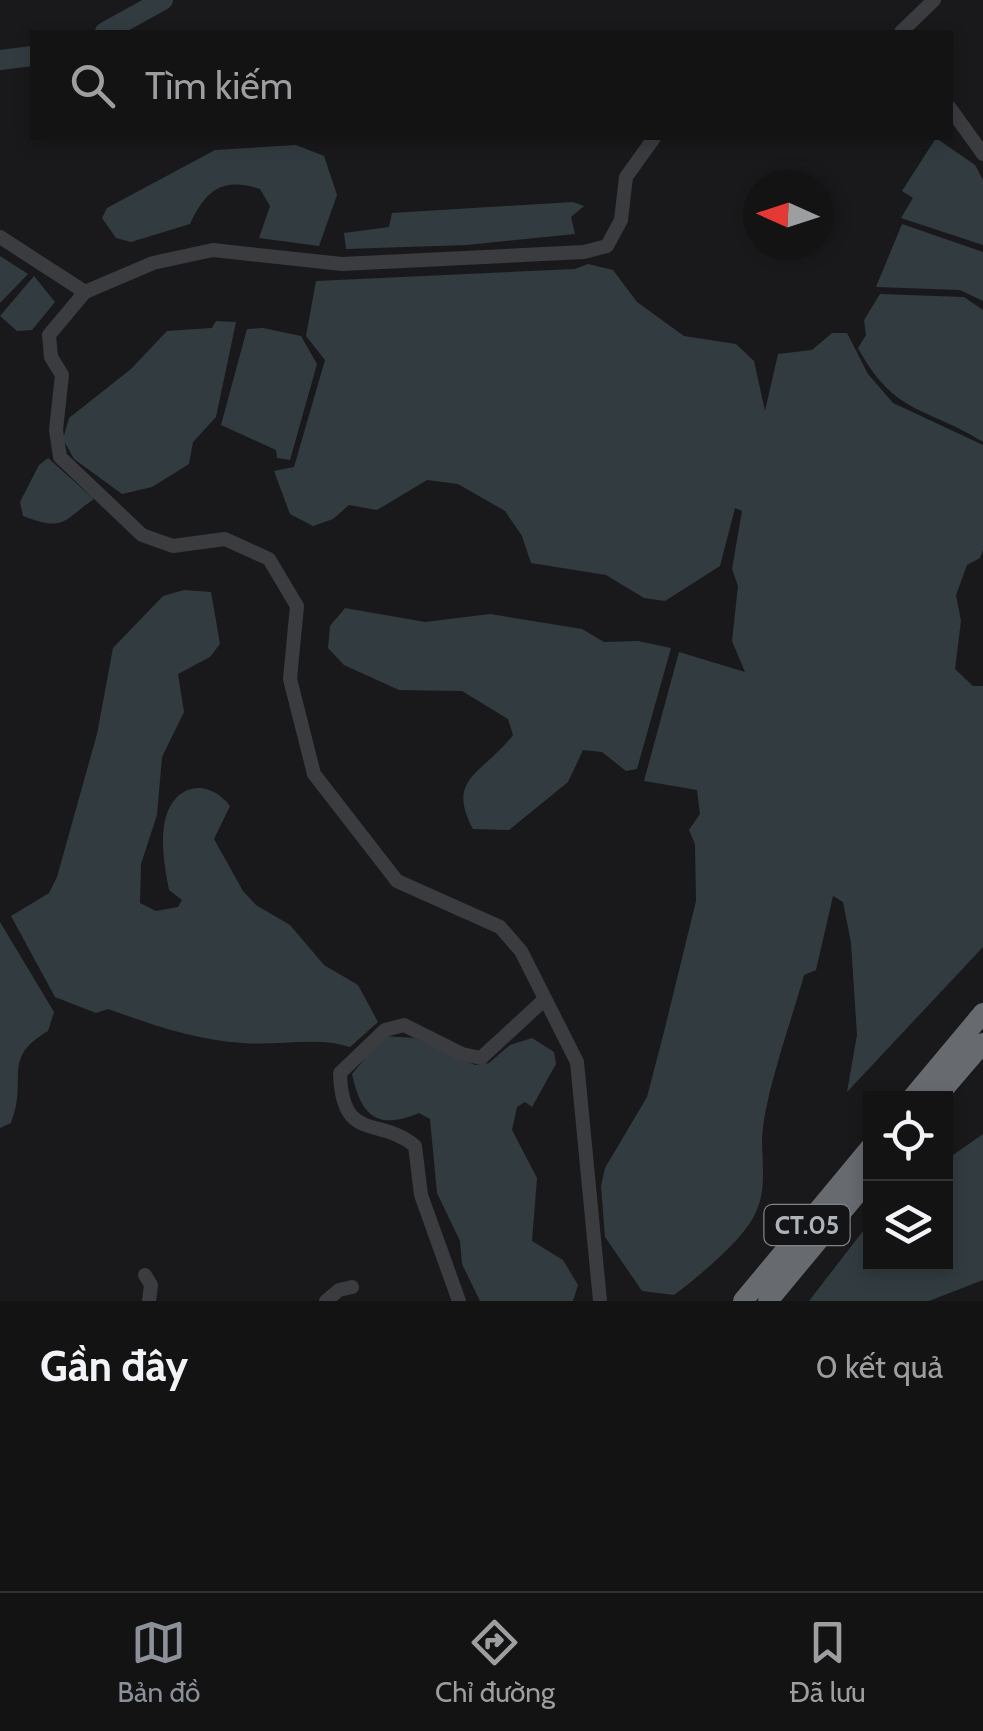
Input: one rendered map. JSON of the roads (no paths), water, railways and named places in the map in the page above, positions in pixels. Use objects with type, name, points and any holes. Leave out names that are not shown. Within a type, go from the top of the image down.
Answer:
[{"type":"highway","points":[[918,1091],[983,1013]]},
{"type":"highway","points":[[942,1091],[983,1042]]},
{"type":"highway","name":"CT.05","points":[[743,1301],[863,1156]]},
{"type":"highway","name":"CT.05","points":[[768,1301],[868,1181]]},
{"type":"street","points":[[904,30],[934,0]]},
{"type":"street","points":[[953,112],[983,154]]},
{"type":"street","points":[[600,1301],[577,1062],[521,951],[500,927],[397,881],[314,774],[290,680],[298,606],[270,559],[225,539],[173,546],[142,535],[60,457],[56,430],[62,375],[51,357],[49,336],[84,292],[153,264],[213,250],[342,264],[607,246],[620,220],[626,177],[653,140]]},
{"type":"street","points":[[0,237],[84,292]]},
{"type":"street","points":[[459,1301],[421,1195],[415,1146],[404,1138],[380,1133],[355,1121],[341,1096],[340,1073],[385,1030],[404,1025],[462,1054],[481,1058],[546,999]]},
{"type":"street","points":[[145,1274],[150,1285],[149,1301]]},
{"type":"street","points":[[326,1301],[339,1290],[352,1287]]},
{"type":"waterway","points":[[109,30],[163,0]]},
{"type":"waterway","points":[[0,60],[30,56]]}]
